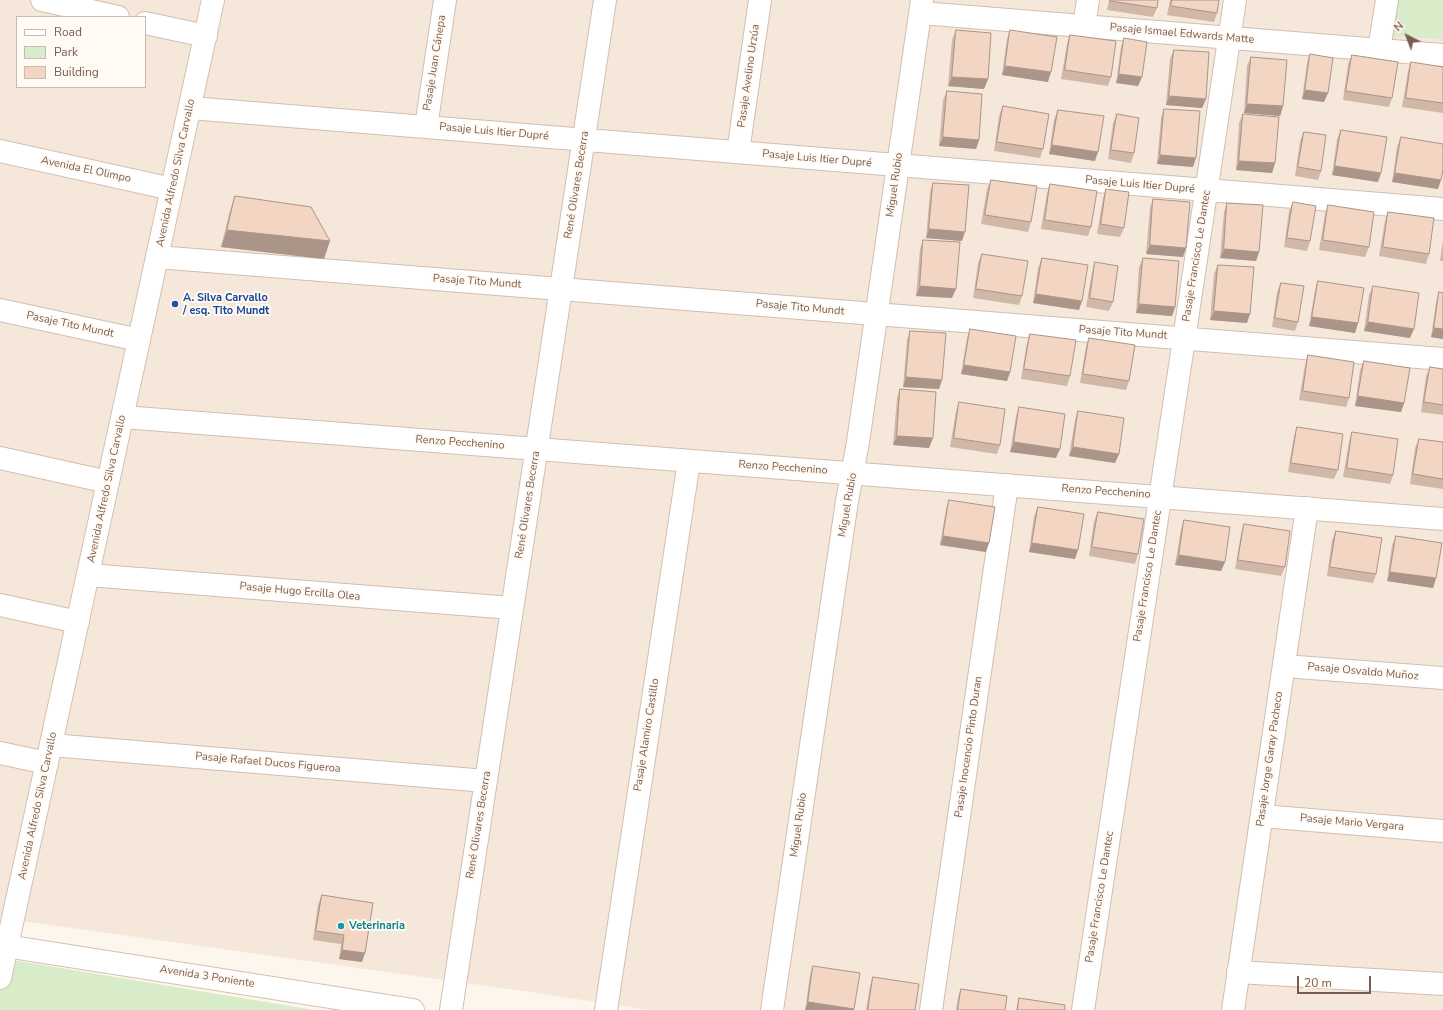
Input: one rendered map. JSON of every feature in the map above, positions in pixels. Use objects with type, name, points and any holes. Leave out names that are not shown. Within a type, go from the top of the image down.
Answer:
[{"type":"street","points":[[42,0],[114,16]]},
{"type":"street","name":"Avenida Alfredo Silva Carvallo","points":[[0,978],[3,946],[49,754],[214,0]]},
{"type":"street","name":"Pasaje Juan Cánepa","points":[[426,127],[445,0]]},
{"type":"street","name":"René Olivares Becerra","points":[[451,1010],[605,0]]},
{"type":"street","name":"Pasaje Avelino Urzúa","points":[[738,152],[760,0]]},
{"type":"street","points":[[1084,26],[1088,0]]},
{"type":"street","name":"Pasaje Francisco Le Dantec","points":[[1083,1010],[1236,0]]},
{"type":"street","points":[[1380,50],[1387,0]]},
{"type":"street","name":"Pasaje Ismael Edwards Matte","points":[[922,6],[1084,26],[1443,55]]},
{"type":"street","name":"Miguel Rubio","points":[[772,1010],[847,502],[854,473],[922,6]]},
{"type":"street","points":[[146,23],[206,36]]},
{"type":"street","name":"Pasaje Luis Itier Dupré","points":[[190,108],[1443,209]]},
{"type":"street","name":"Avenida El Olimpo","points":[[0,151],[172,189]]},
{"type":"street","name":"Pasaje Tito Mundt","points":[[157,258],[1443,359]]},
{"type":"street","name":"Pasaje Tito Mundt","points":[[0,310],[139,340]]},
{"type":"street","name":"Renzo Pecchenino","points":[[123,417],[1443,519]]},
{"type":"street","points":[[0,458],[108,482]]},
{"type":"street","name":"Pasaje Alamiro Castillo","points":[[606,1010],[689,461]]},
{"type":"street","name":"Pasaje Inocencio Pinto Duran","points":[[931,1010],[1007,485]]},
{"type":"street","name":"Pasaje Jorge Garay Pacheco","points":[[1233,1010],[1307,508]]},
{"type":"street","name":"Pasaje Hugo Ercilla Olea","points":[[88,575],[512,608]]},
{"type":"street","points":[[0,605],[78,622]]},
{"type":"street","name":"Pasaje Osvaldo Muñoz","points":[[1284,666],[1443,678]]},
{"type":"street","name":"Pasaje Rafael Ducos Figueroa","points":[[0,753],[49,754],[486,781]]},
{"type":"street","name":"Pasaje Mario Vergara","points":[[1262,816],[1443,831]]},
{"type":"street","name":"Avenida 3 Poniente","points":[[3,946],[413,1010]]},
{"type":"street","points":[[1238,972],[1443,984]]},
{"type":"shaded area","points":[[0,0],[1443,0],[1443,1010],[649,1010],[0,918]]},
{"type":"green space","points":[[1395,0],[1443,0],[1443,39],[1390,36]]},
{"type":"green space","points":[[0,958],[314,1010],[0,1010]]},
{"type":"building","points":[[1158,0],[1157,8],[1110,1]]},
{"type":"building","points":[[1172,0],[1219,0],[1217,13],[1171,6]]},
{"type":"building","points":[[956,30],[991,33],[988,79],[952,77]]},
{"type":"building","points":[[1010,30],[1057,37],[1051,72],[1005,66]]},
{"type":"building","points":[[1070,35],[1116,41],[1111,77],[1065,70]]},
{"type":"building","points":[[1124,38],[1147,42],[1142,77],[1119,74]]},
{"type":"building","points":[[1174,50],[1209,52],[1206,99],[1169,96]]},
{"type":"building","points":[[1310,54],[1333,58],[1328,93],[1305,90]]},
{"type":"building","points":[[1352,55],[1398,62],[1392,98],[1346,91]]},
{"type":"building","points":[[1251,57],[1287,60],[1283,106],[1247,104]]},
{"type":"building","points":[[1411,62],[1443,67],[1443,103],[1406,98]]},
{"type":"building","points":[[947,91],[982,94],[979,140],[943,137]]},
{"type":"building","points":[[1003,106],[1049,114],[1043,149],[997,142]]},
{"type":"building","points":[[1164,109],[1200,111],[1196,158],[1160,155]]},
{"type":"building","points":[[1058,110],[1104,116],[1098,152],[1052,145]]},
{"type":"building","points":[[1117,114],[1139,118],[1134,153],[1111,150]]},
{"type":"building","points":[[1243,114],[1279,117],[1275,163],[1239,161]]},
{"type":"building","points":[[1341,130],[1387,137],[1381,173],[1335,166]]},
{"type":"building","points":[[1304,132],[1326,135],[1321,171],[1298,167]]},
{"type":"building","points":[[1401,137],[1443,144],[1443,169],[1441,180],[1395,173]]},
{"type":"building","points":[[991,180],[1037,186],[1031,222],[985,215]]},
{"type":"building","points":[[933,183],[969,185],[965,232],[929,229]]},
{"type":"building","points":[[1050,184],[1097,191],[1091,227],[1045,220]]},
{"type":"building","points":[[1106,189],[1129,192],[1124,228],[1101,224]]},
{"type":"building","points":[[235,196],[311,207],[330,241],[227,230]]},
{"type":"building","points":[[1153,199],[1190,202],[1186,248],[1150,245]]},
{"type":"building","points":[[1293,202],[1316,206],[1310,241],[1287,238]]},
{"type":"building","points":[[1227,203],[1263,205],[1259,252],[1224,249]]},
{"type":"building","points":[[1328,205],[1374,212],[1369,247],[1323,240]]},
{"type":"building","points":[[1388,212],[1434,218],[1429,254],[1383,247]]},
{"type":"building","points":[[923,240],[960,242],[956,289],[920,286]]},
{"type":"building","points":[[982,254],[1028,261],[1022,296],[976,289]]},
{"type":"building","points":[[1042,258],[1088,265],[1082,301],[1036,294]]},
{"type":"building","points":[[1143,258],[1179,261],[1175,307],[1139,304]]},
{"type":"building","points":[[1095,262],[1118,266],[1113,302],[1090,298]]},
{"type":"building","points":[[1218,265],[1254,267],[1250,314],[1214,311]]},
{"type":"building","points":[[1318,281],[1364,288],[1358,323],[1312,317]]},
{"type":"building","points":[[1281,283],[1304,286],[1298,322],[1275,318]]},
{"type":"building","points":[[1373,286],[1419,293],[1414,329],[1368,322]]},
{"type":"building","points":[[1439,292],[1443,293],[1443,329],[1434,328]]},
{"type":"building","points":[[970,329],[1016,336],[1010,372],[964,365]]},
{"type":"building","points":[[910,331],[946,333],[942,380],[906,377]]},
{"type":"building","points":[[1030,334],[1076,340],[1070,376],[1024,369]]},
{"type":"building","points":[[1089,338],[1135,345],[1129,381],[1083,374]]},
{"type":"building","points":[[1308,355],[1354,362],[1349,398],[1303,391]]},
{"type":"building","points":[[1364,361],[1410,368],[1404,403],[1358,396]]},
{"type":"building","points":[[1430,367],[1443,369],[1443,405],[1424,402]]},
{"type":"building","points":[[900,389],[936,392],[933,438],[897,436]]},
{"type":"building","points":[[959,402],[1005,409],[1000,445],[954,438]]},
{"type":"building","points":[[1019,407],[1065,414],[1060,449],[1014,442]]},
{"type":"building","points":[[1078,411],[1124,418],[1119,454],[1073,447]]},
{"type":"building","points":[[1297,427],[1343,434],[1338,470],[1291,463]]},
{"type":"building","points":[[1352,432],[1398,439],[1393,475],[1347,468]]},
{"type":"building","points":[[1419,439],[1443,442],[1443,479],[1413,474]]},
{"type":"building","points":[[949,500],[995,507],[989,543],[943,536]]},
{"type":"building","points":[[1038,507],[1084,514],[1078,550],[1032,543]]},
{"type":"building","points":[[1098,512],[1144,519],[1138,554],[1092,547]]},
{"type":"building","points":[[1184,520],[1230,527],[1225,562],[1179,555]]},
{"type":"building","points":[[1244,524],[1290,531],[1285,567],[1238,560]]},
{"type":"building","points":[[1336,531],[1382,538],[1376,574],[1330,567]]},
{"type":"building","points":[[1396,536],[1442,543],[1436,578],[1390,572]]},
{"type":"building","name":"Veterinaria","points":[[322,895],[373,903],[365,953],[342,950],[344,935],[316,931]]},
{"type":"building","points":[[813,966],[860,973],[854,1009],[808,1002]]},
{"type":"building","points":[[873,977],[919,984],[915,1010],[868,1010]]},
{"type":"building","points":[[961,989],[1007,996],[1005,1010],[958,1010]]},
{"type":"building","points":[[1019,998],[1065,1005],[1065,1010],[1018,1010]]},
{"type":"place","name":"A. Silva Carvallo / esq. Tito Mundt","points":[[175,304]]},
{"type":"place","name":"Veterinaria","points":[[341,926]]}]
